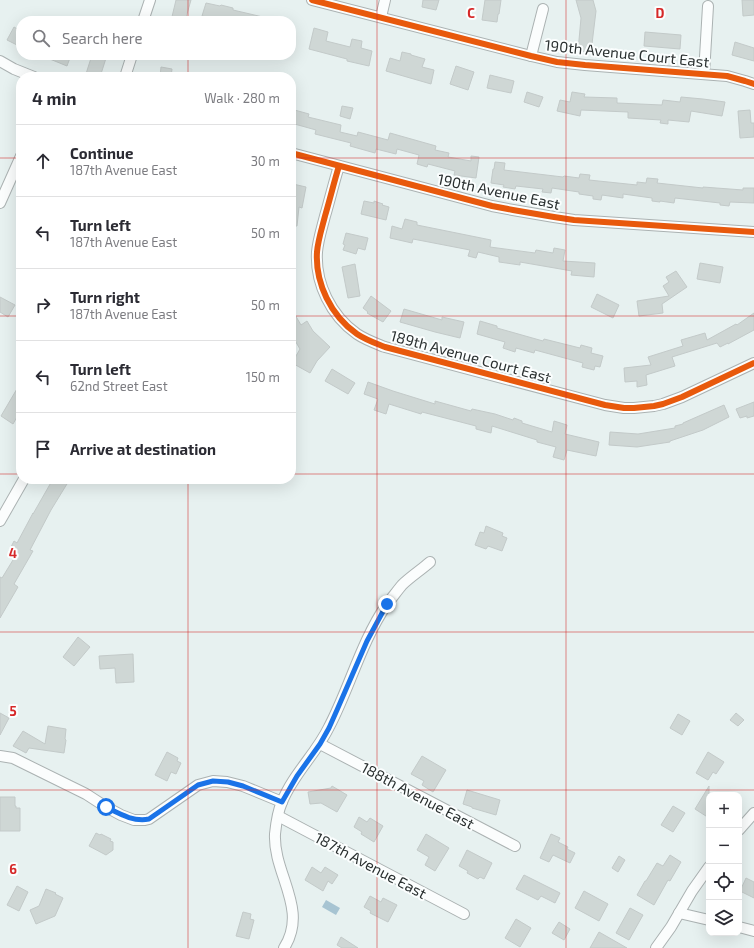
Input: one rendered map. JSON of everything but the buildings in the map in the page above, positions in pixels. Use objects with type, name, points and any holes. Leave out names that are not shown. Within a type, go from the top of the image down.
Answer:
[{"type":"street","points":[[145,16],[150,0]]},
{"type":"street","name":"190th Avenue Court East","points":[[312,0],[557,62],[727,76],[754,84]]},
{"type":"street","points":[[381,18],[386,0]]},
{"type":"street","points":[[704,74],[708,6]]},
{"type":"street","points":[[531,56],[543,9]]},
{"type":"street","points":[[127,72],[130,60]]},
{"type":"street","points":[[0,61],[22,72]]},
{"type":"street","name":"190th Avenue East","points":[[296,154],[492,206],[554,217],[754,232]]},
{"type":"street","name":"189th Avenue Court East","points":[[339,166],[320,235],[317,259],[319,275],[323,290],[339,317],[356,333],[370,341],[385,347],[605,405],[624,408],[644,408],[673,401],[754,363]]},
{"type":"street","points":[[0,203],[16,167]]},
{"type":"street","points":[[0,521],[21,484]]},
{"type":"street","points":[[284,948],[291,934],[293,918],[290,900],[275,845],[278,816],[282,802],[297,776],[320,744],[337,710],[367,641],[387,604],[402,585],[430,562]]},
{"type":"street","name":"188th Avenue East","points":[[320,744],[515,846]]},
{"type":"street","points":[[0,756],[13,758],[86,794],[121,815],[134,820],[149,819],[198,785],[213,781],[228,782],[243,786],[282,802]]},
{"type":"street","points":[[741,828],[754,814]]},
{"type":"street","name":"187th Avenue East","points":[[278,816],[464,914]]},
{"type":"street","points":[[656,948],[706,871]]},
{"type":"street","points":[[679,913],[706,919]]},
{"type":"street","points":[[742,929],[754,931]]},
{"type":"water","points":[[326,900],[340,908],[336,915],[322,907]]},
{"type":"cycle path","points":[[312,0],[557,62],[727,76],[754,84]]},
{"type":"cycle path","points":[[296,154],[492,206],[554,217],[574,220],[754,232]]},
{"type":"cycle path","points":[[339,166],[318,243],[317,264],[322,287],[332,308],[348,327],[367,340],[385,347],[605,405],[624,408],[663,404],[682,397],[754,363]]},
{"type":"route","points":[[106,807],[134,820],[145,820],[149,819],[198,785],[213,781],[228,782],[243,786],[282,802],[288,790],[320,744],[329,728],[367,641],[387,604]]}]
